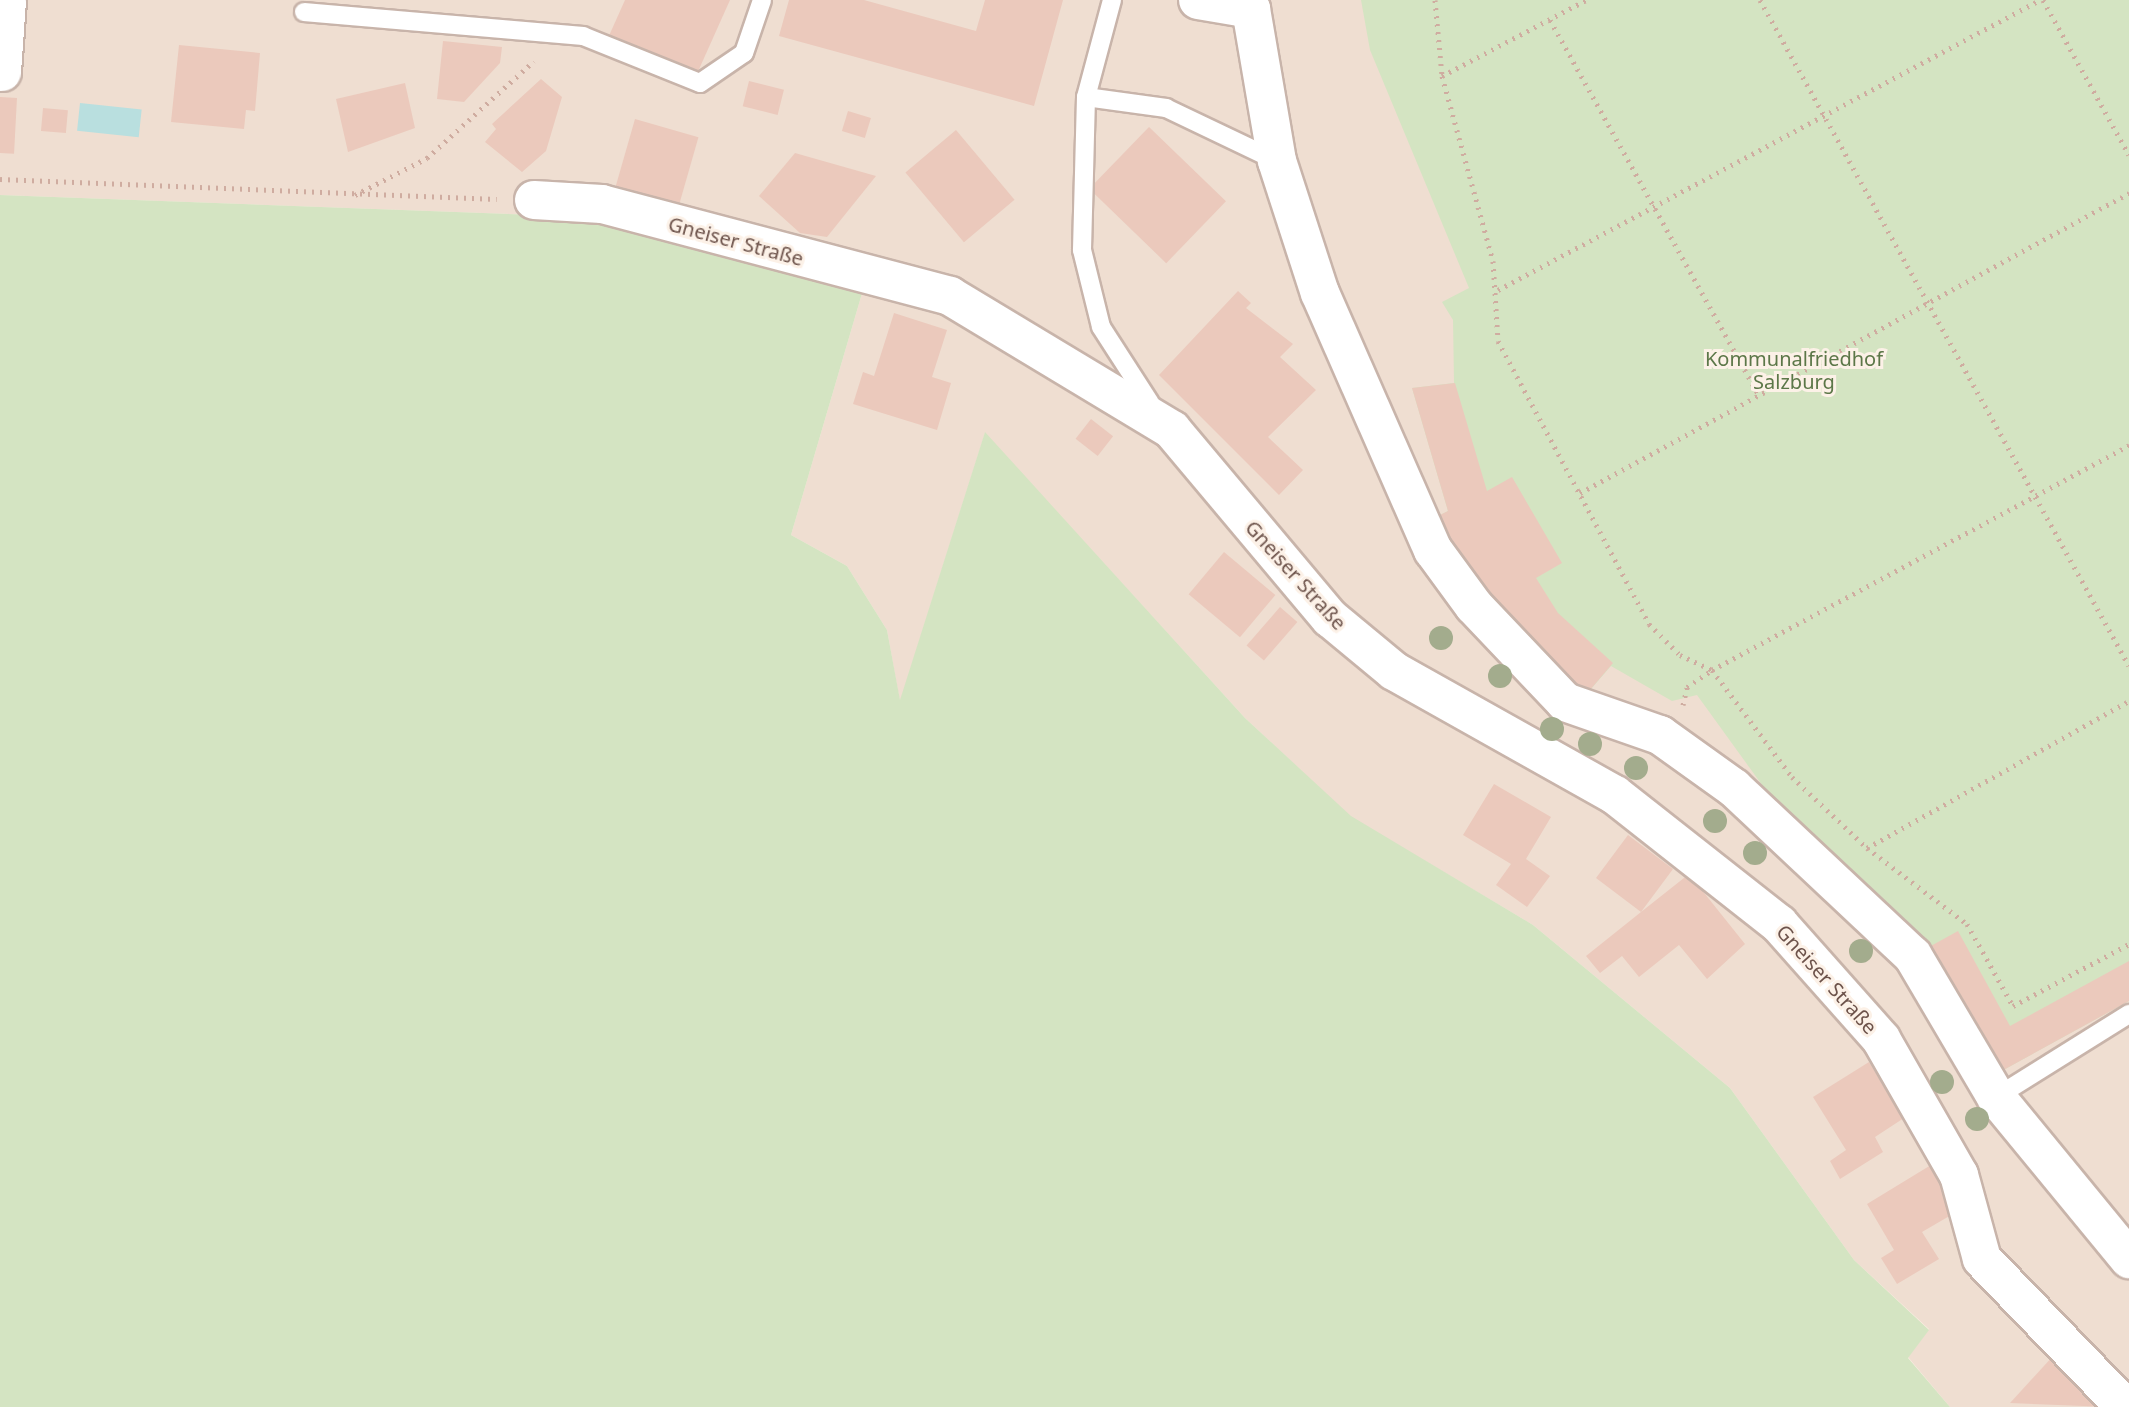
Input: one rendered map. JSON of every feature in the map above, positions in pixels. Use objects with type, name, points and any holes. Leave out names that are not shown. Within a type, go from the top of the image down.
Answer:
[{"type":"street","points":[[2,72],[7,0]]},
{"type":"street","points":[[1198,0],[1251,9],[1277,161],[1320,293],[1433,550],[1549,689],[1583,713],[1660,735],[1734,788],[1913,956],[1996,1097],[2129,1259]]},
{"type":"street","name":"Gneiser Straße","points":[[534,200],[602,204],[950,296],[1172,430],[1330,618],[1394,671],[1615,795],[1779,924],[1881,1039],[1959,1175],[1982,1259],[2125,1407]]},
{"type":"lane","points":[[304,12],[583,36],[700,83],[744,53],[762,0]]},
{"type":"lane","points":[[1112,0],[1086,97],[1082,250],[1097,311],[1133,383],[1172,430]]},
{"type":"lane","points":[[1086,97],[1166,108],[1277,161]]},
{"type":"lane","points":[[1996,1097],[2129,1014]]},
{"type":"path","points":[[1435,0],[1442,76],[1498,290],[1498,341],[1649,624],[1680,655],[1712,670],[1792,777],[1867,848],[1967,924],[2013,1006],[2129,944]]},
{"type":"path","points":[[1442,76],[1586,0]]},
{"type":"path","points":[[1760,0],[1827,115],[1923,302],[2129,666]]},
{"type":"path","points":[[1498,290],[1656,209],[2041,0],[2129,155]]},
{"type":"path","points":[[1550,20],[1758,393]]},
{"type":"path","points":[[354,195],[427,158],[541,53],[583,36]]},
{"type":"path","points":[[0,179],[534,200]]},
{"type":"path","points":[[1580,493],[1923,302],[2129,193]]},
{"type":"path","points":[[1660,735],[1685,702],[1687,687],[1712,670],[2129,445]]},
{"type":"path","points":[[1867,848],[2129,701]]},
{"type":"shaded area","points":[[0,0],[2129,0],[2129,1407],[1950,1407],[1908,1357],[1929,1329],[1854,1260],[1730,1088],[1533,925],[1351,817],[1245,718],[985,433],[900,702],[887,630],[847,566],[791,535],[863,290],[592,217],[0,195]]},
{"type":"green space","name":"Kommunalfriedhof Salzburg","points":[[1361,0],[2129,0],[2129,1001],[1998,1073],[1783,814],[1697,695],[1672,701],[1611,666],[1584,697],[1522,638],[1496,601],[1488,606],[1438,516],[1448,511],[1412,388],[1454,383],[1453,320],[1442,302],[1469,288],[1370,50]]},
{"type":"green space","points":[[0,195],[592,217],[863,290],[791,535],[847,566],[887,630],[900,700],[985,432],[1245,718],[1351,816],[1533,925],[1730,1088],[1854,1260],[1929,1330],[1908,1358],[1950,1407],[0,1407]]},
{"type":"water","points":[[80,103],[142,109],[139,137],[77,131]]},
{"type":"building","points":[[625,0],[730,0],[696,76],[608,38]]},
{"type":"building","points":[[789,0],[864,0],[976,31],[985,0],[1063,0],[1034,106],[779,36]]},
{"type":"building","points":[[443,41],[502,47],[500,63],[464,102],[437,99]]},
{"type":"building","points":[[179,45],[260,53],[255,111],[246,110],[244,129],[171,122]]},
{"type":"building","points":[[541,79],[562,97],[546,151],[522,172],[485,142],[496,129],[492,124]]},
{"type":"building","points":[[749,81],[784,90],[778,115],[743,106]]},
{"type":"building","points":[[405,83],[415,128],[348,152],[336,99]]},
{"type":"building","points":[[0,97],[17,98],[14,154],[0,153]]},
{"type":"building","points":[[43,108],[68,110],[66,133],[41,131]]},
{"type":"building","points":[[848,111],[871,118],[865,138],[842,131]]},
{"type":"building","points":[[635,119],[698,137],[677,212],[614,194]]},
{"type":"building","points":[[1149,127],[1226,201],[1166,263],[1089,189]]},
{"type":"building","points":[[956,130],[1014,200],[964,242],[905,172]]},
{"type":"building","points":[[795,153],[876,176],[827,237],[800,233],[759,196]]},
{"type":"building","points":[[1238,291],[1251,303],[1246,308],[1293,344],[1280,357],[1316,390],[1268,437],[1303,470],[1279,495],[1159,375]]},
{"type":"building","points":[[894,313],[947,330],[932,377],[951,383],[937,430],[853,404],[863,372],[874,376]]},
{"type":"building","points":[[1455,383],[1487,491],[1512,477],[1562,563],[1536,578],[1558,613],[1613,663],[1584,697],[1522,638],[1496,600],[1488,606],[1438,516],[1448,511],[1412,388]]},
{"type":"building","points":[[1091,419],[1113,436],[1098,456],[1076,439]]},
{"type":"building","points":[[1224,552],[1275,595],[1240,637],[1189,594]]},
{"type":"building","points":[[1280,607],[1297,622],[1264,661],[1247,645]]},
{"type":"building","points":[[1494,784],[1551,817],[1526,859],[1550,876],[1527,907],[1496,885],[1511,864],[1463,835]]},
{"type":"building","points":[[1628,835],[1673,869],[1641,912],[1596,878]]},
{"type":"building","points":[[1689,874],[1745,944],[1707,979],[1679,945],[1639,977],[1622,956],[1600,973],[1586,956]]},
{"type":"building","points":[[1958,931],[2010,1026],[2129,961],[2129,1001],[1998,1073],[1929,947]]},
{"type":"building","points":[[1869,1062],[1904,1118],[1875,1137],[1883,1152],[1840,1179],[1830,1161],[1846,1150],[1813,1097]]},
{"type":"building","points":[[1931,1165],[1958,1211],[1922,1232],[1939,1259],[1897,1284],[1881,1258],[1894,1250],[1867,1204]]},
{"type":"building","points":[[2054,1355],[2109,1407],[2010,1403]]}]
